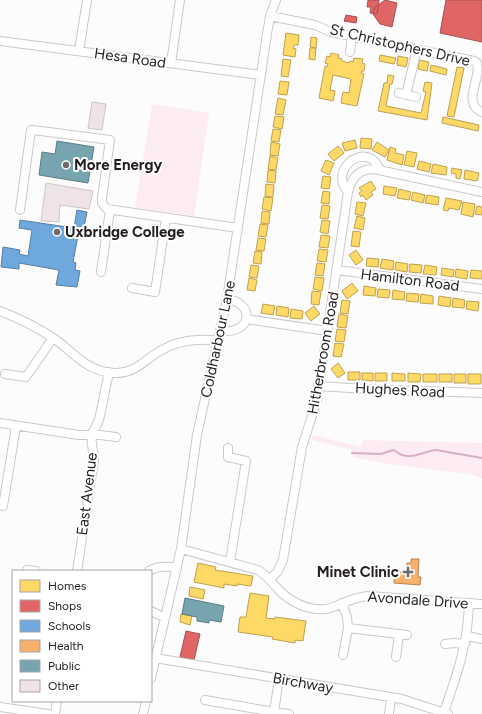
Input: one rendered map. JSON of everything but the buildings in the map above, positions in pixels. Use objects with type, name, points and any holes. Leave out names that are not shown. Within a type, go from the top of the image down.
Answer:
[{"type":"street","points":[[79,51],[87,0]]},
{"type":"street","points":[[171,63],[180,0]]},
{"type":"street","name":"Coldharbour Lane","points":[[152,673],[181,549],[196,444],[227,299],[270,16],[276,0]]},
{"type":"street","name":"St Christophers Drive","points":[[270,16],[315,24],[331,32],[471,60],[477,63],[478,69],[472,102],[476,109],[482,112]]},
{"type":"street","points":[[350,52],[352,36]]},
{"type":"street","name":"Hesa Road","points":[[0,41],[261,74]]},
{"type":"street","points":[[416,49],[402,94],[416,97]]},
{"type":"street","points":[[20,210],[31,130],[110,140],[102,201],[105,207],[110,210],[238,228]]},
{"type":"street","name":"Hitherbroom Road","points":[[270,579],[278,571],[283,560],[302,447],[317,400],[348,192],[343,185],[342,176],[344,170],[351,162],[361,158],[370,158],[375,162],[380,170]]},
{"type":"street","points":[[348,192],[352,180],[359,172],[368,170],[380,170],[482,192]]},
{"type":"street","points":[[101,272],[110,210]]},
{"type":"street","points":[[132,288],[155,292],[166,218]]},
{"type":"street","name":"Hamilton Road","points":[[337,270],[482,289]]},
{"type":"street","points":[[221,331],[230,331],[239,328],[244,324],[246,319],[246,312],[243,307],[234,300],[227,299]]},
{"type":"street","points":[[0,311],[25,322],[53,338],[82,362],[97,369],[109,372],[120,373],[134,369],[142,365],[158,352],[182,342],[195,339],[219,341]]},
{"type":"street","points":[[246,319],[328,331]]},
{"type":"street","points":[[5,374],[26,377],[53,338]]},
{"type":"street","name":"East Avenue","points":[[77,570],[94,460],[91,436],[99,420],[109,372]]},
{"type":"street","name":"Hughes Road","points":[[318,386],[482,393]]},
{"type":"street","points":[[0,423],[65,433],[116,437]]},
{"type":"street","points":[[3,506],[16,426]]},
{"type":"street","points":[[228,448],[228,457],[246,461],[230,562]]},
{"type":"street","name":"Avondale Drive","points":[[181,549],[254,568],[265,573],[285,596],[293,602],[305,607],[324,609],[356,597],[368,596],[482,604]]},
{"type":"street","points":[[151,570],[154,568],[164,567],[177,568]]},
{"type":"street","points":[[342,603],[347,617],[348,628],[343,655]]},
{"type":"street","points":[[446,713],[466,640],[469,603]]},
{"type":"street","points":[[152,612],[165,618]]},
{"type":"street","points":[[348,628],[403,634],[396,657]]},
{"type":"street","points":[[445,644],[482,638]]},
{"type":"street","name":"Birchway","points":[[155,658],[391,697],[446,713]]},
{"type":"street","points":[[274,712],[279,679]]},
{"type":"street","points":[[389,714],[391,697]]},
{"type":"street","points":[[205,700],[289,714]]},
{"type":"street","points":[[54,714],[57,702]]},
{"type":"street","points":[[143,714],[146,702]]},
{"type":"street","points":[[0,708],[48,714]]},
{"type":"shaded area","points":[[152,104],[209,113],[194,216],[135,207]]},
{"type":"shaded area","points":[[313,435],[361,447],[363,440],[482,443],[482,478],[468,474],[387,464],[353,457],[352,450],[311,440]]},
{"type":"waterway","points":[[352,453],[381,454],[393,450],[402,455],[410,456],[436,450],[482,458]]},
{"type":"place","name":"More Energy","points":[[66,165]]},
{"type":"place","name":"Uxbridge College","points":[[57,232]]},
{"type":"place","name":"Minet Clinic","points":[[408,572]]}]
